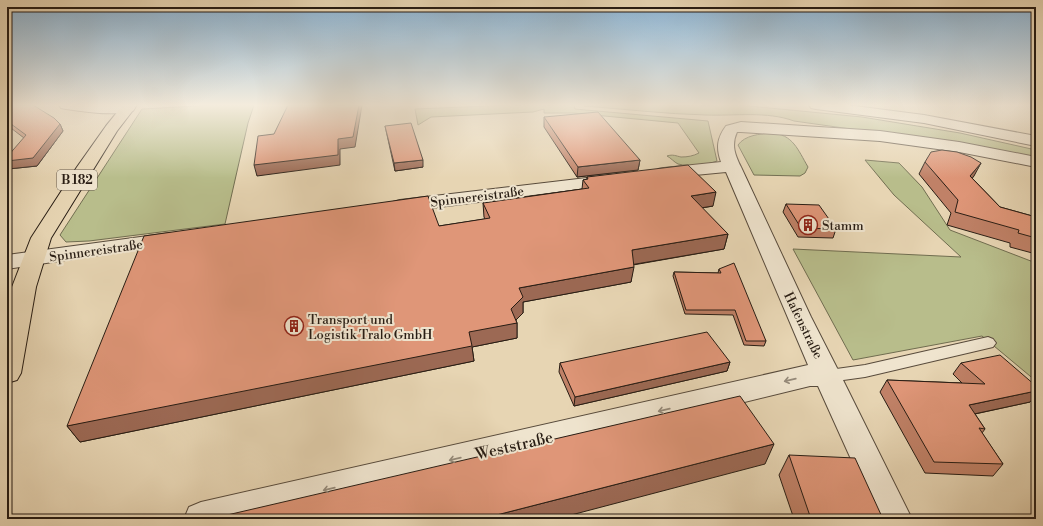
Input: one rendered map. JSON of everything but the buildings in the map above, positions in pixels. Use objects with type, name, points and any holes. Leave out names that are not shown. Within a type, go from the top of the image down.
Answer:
[{"type":"main road","name":"B 182","points":[[7,373],[23,293],[32,260],[42,235],[83,171],[112,130]]},
{"type":"street","name":"Hafenstraße","points":[[731,130],[724,143],[732,167],[799,317],[829,376],[895,519]]},
{"type":"street","name":"Hafenstraße","points":[[780,130],[879,136],[970,149],[1036,162]]},
{"type":"street","points":[[982,130],[1036,141]]},
{"type":"street","name":"Spinnereistraße","points":[[384,209],[640,176],[718,167],[732,167]]},
{"type":"street","name":"Spinnereistraße","points":[[7,262],[32,260],[188,237]]},
{"type":"street","name":"Weststraße","points":[[200,519],[810,375],[829,376]]},
{"type":"lane","points":[[829,376],[865,371],[988,343]]},
{"type":"green space","points":[[129,130],[247,130],[225,224],[89,241],[66,242],[60,235]]},
{"type":"green space","points":[[683,130],[710,130],[717,161],[708,164],[683,165],[678,164],[667,156],[673,155],[686,157],[699,153]]},
{"type":"green space","points":[[854,130],[939,130],[1036,150],[1036,159]]},
{"type":"green space","points":[[771,133],[785,136],[794,144],[808,167],[805,173],[800,176],[754,175],[738,145],[749,137]]},
{"type":"green space","points":[[865,160],[899,163],[922,187],[950,230],[1036,263],[1036,381],[982,336],[853,360],[793,249],[961,257],[894,195]]},
{"type":"place","name":"Stamm","points":[[808,225]]},
{"type":"place","name":"Transport und Logistik Tralo GmbH","points":[[294,326]]}]
